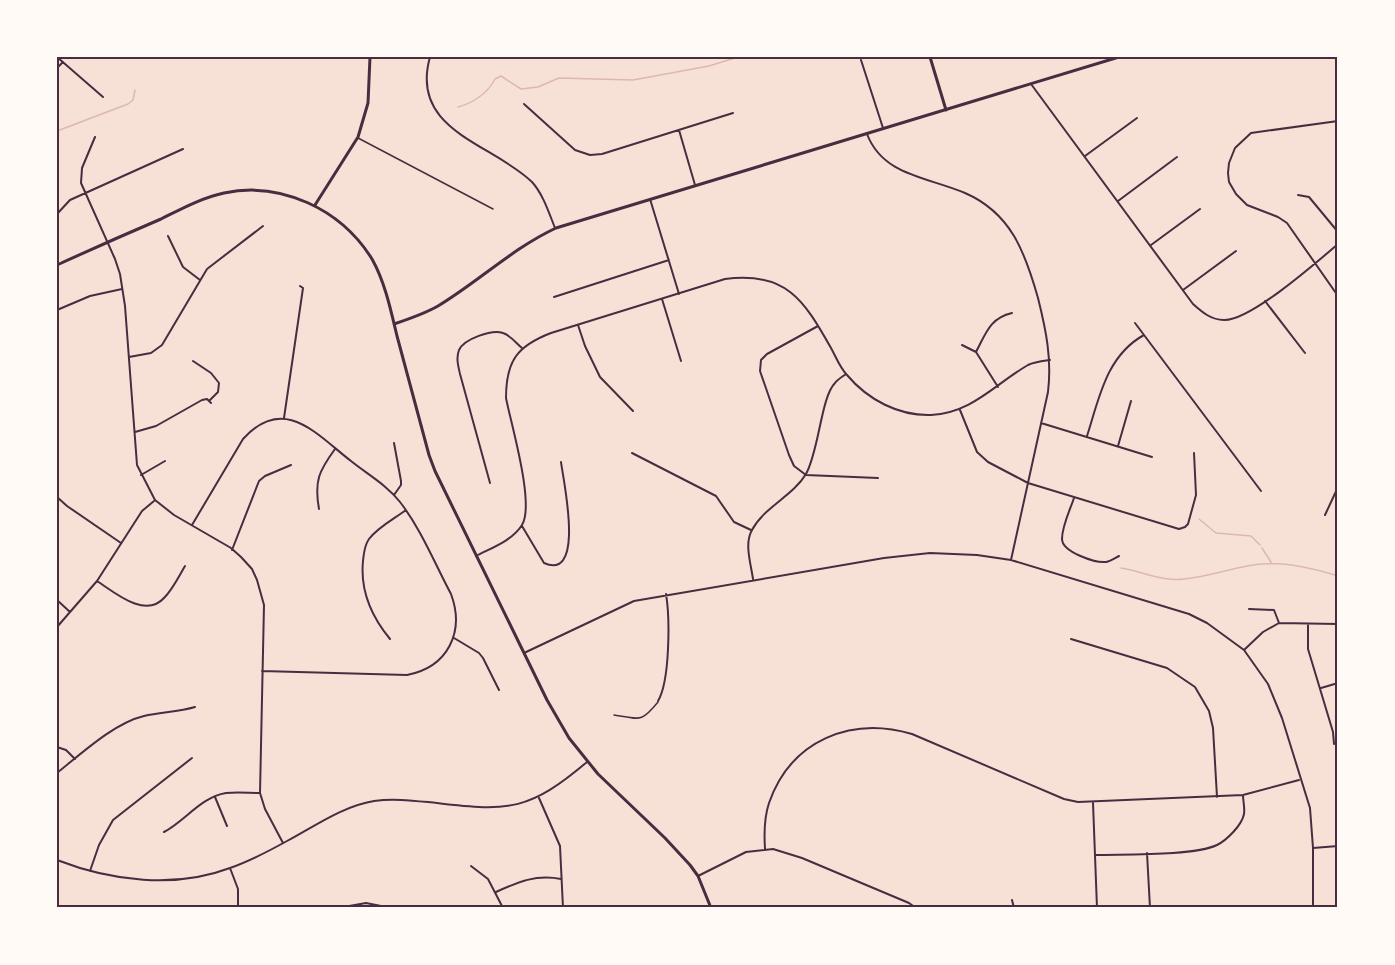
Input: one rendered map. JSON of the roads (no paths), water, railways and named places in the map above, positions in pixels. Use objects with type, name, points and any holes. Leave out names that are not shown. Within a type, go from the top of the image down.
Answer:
[{"type":"street","points":[[57,57],[103,97]]},
{"type":"street","points":[[315,205],[358,137],[368,103],[370,57]]},
{"type":"street","points":[[430,57],[426,78],[427,88],[430,102],[440,117],[452,129],[534,184],[556,228]]},
{"type":"street","points":[[930,57],[946,110]]},
{"type":"street","points":[[394,324],[437,307],[526,244],[556,228],[1119,57]]},
{"type":"street","points":[[861,60],[883,128]]},
{"type":"street","points":[[57,68],[63,62]]},
{"type":"street","points":[[1031,84],[1183,290],[1202,312],[1213,318],[1221,320],[1240,317],[1265,301],[1338,244]]},
{"type":"street","points":[[524,104],[575,150],[590,155],[602,154],[733,113]]},
{"type":"street","points":[[1085,156],[1137,118]]},
{"type":"street","points":[[1338,121],[1251,134],[1235,148],[1229,163],[1229,183],[1236,194],[1247,205],[1287,223],[1338,296]]},
{"type":"street","points":[[679,130],[696,185]]},
{"type":"street","points":[[867,134],[874,149],[887,163],[897,169],[966,193],[983,203],[1004,222],[1015,236],[1029,265],[1042,313],[1050,360],[1048,393],[1011,560]]},
{"type":"street","points":[[95,137],[80,176],[85,193],[118,267],[123,289],[137,465],[155,500],[174,515],[232,550],[252,569],[262,593],[264,605],[260,793],[265,809],[283,843]]},
{"type":"street","points":[[57,214],[70,200],[183,149]]},
{"type":"street","points":[[1118,201],[1177,157]]},
{"type":"street","points":[[57,265],[196,202],[234,191],[273,192],[315,205],[342,224],[372,260],[384,287],[429,455],[442,487],[560,724],[587,762],[680,854],[698,876],[711,908]]},
{"type":"street","points":[[1298,195],[1309,197],[1338,232]]},
{"type":"street","points":[[650,199],[678,294]]},
{"type":"street","points":[[1151,245],[1200,209]]},
{"type":"street","points":[[129,357],[151,353],[162,345],[200,280],[212,264],[263,226]]},
{"type":"street","points":[[168,236],[180,262],[200,280]]},
{"type":"street","points":[[1183,290],[1236,251]]},
{"type":"street","points":[[554,297],[669,260]]},
{"type":"street","points":[[476,556],[508,539],[522,526],[526,515],[526,503],[506,398],[508,371],[522,348],[534,340],[578,324],[725,279],[740,277],[765,279],[796,296],[812,314],[846,374],[867,394],[890,408],[919,415],[960,410],[1027,366],[1050,360]]},
{"type":"street","points":[[284,418],[301,308],[303,288],[300,286]]},
{"type":"street","points":[[57,310],[90,296],[123,289]]},
{"type":"street","points":[[662,299],[681,361]]},
{"type":"street","points":[[1265,301],[1305,353]]},
{"type":"street","points":[[976,352],[997,318],[1012,313]]},
{"type":"street","points":[[1136,323],[1261,491]]},
{"type":"street","points":[[578,324],[585,346],[600,377],[633,411]]},
{"type":"street","points":[[818,326],[767,354],[761,360],[760,371],[789,455],[794,466],[806,475],[879,478]]},
{"type":"street","points":[[490,483],[460,374],[458,355],[460,347],[467,342],[489,333],[498,332],[504,333],[522,348]]},
{"type":"street","points":[[1087,436],[1111,367],[1122,352],[1144,335]]},
{"type":"street","points":[[962,345],[976,352],[998,387]]},
{"type":"street","points":[[135,432],[156,426],[202,400],[210,402],[218,392],[219,383],[211,373],[193,361]]},
{"type":"street","points":[[753,579],[748,551],[751,530],[759,519],[806,475],[816,448],[829,393],[834,383],[846,374]]},
{"type":"street","points":[[1118,446],[1131,401]]},
{"type":"street","points":[[960,410],[980,455],[1028,483],[1179,529],[1188,524],[1196,499],[1194,453]]},
{"type":"street","points":[[192,525],[243,439],[263,422],[284,418],[303,423],[394,495],[406,510],[451,594],[457,619],[453,638],[436,663],[418,673],[406,675],[262,671]]},
{"type":"street","points":[[1041,423],[1152,458]]},
{"type":"street","points":[[394,443],[401,485],[394,495]]},
{"type":"street","points":[[319,509],[316,485],[324,464],[335,449]]},
{"type":"street","points":[[632,453],[716,496],[735,522],[751,530]]},
{"type":"street","points":[[141,475],[165,461]]},
{"type":"street","points":[[522,526],[544,563],[557,564],[565,558],[569,531],[561,462]]},
{"type":"street","points":[[232,550],[259,482],[265,476],[291,465]]},
{"type":"street","points":[[1325,515],[1338,487]]},
{"type":"street","points":[[57,498],[121,543]]},
{"type":"street","points":[[1074,498],[1063,537],[1065,547],[1096,561],[1105,562],[1119,556]]},
{"type":"street","points":[[57,627],[97,581],[142,511],[155,500]]},
{"type":"street","points":[[390,639],[380,627],[364,594],[362,574],[364,550],[373,534],[406,510]]},
{"type":"street","points":[[524,652],[634,601],[911,554],[950,553],[1011,560],[1189,614],[1207,623],[1244,650],[1268,684],[1282,718],[1310,808],[1313,908]]},
{"type":"street","points":[[97,581],[138,605],[148,605],[158,603],[164,598],[185,566]]},
{"type":"street","points":[[658,701],[663,690],[669,637],[670,620],[666,594]]},
{"type":"street","points":[[57,600],[70,612]]},
{"type":"street","points":[[1249,609],[1274,610],[1279,623]]},
{"type":"street","points":[[1244,650],[1263,632],[1279,623],[1338,624]]},
{"type":"street","points":[[1308,624],[1308,649],[1321,688],[1334,744]]},
{"type":"street","points":[[453,638],[479,653],[499,690]]},
{"type":"street","points":[[1071,639],[1167,668],[1195,687],[1209,711],[1213,728],[1217,797]]},
{"type":"street","points":[[1321,688],[1338,683]]},
{"type":"street","points":[[57,773],[128,721],[143,716],[195,707]]},
{"type":"street","points":[[765,849],[768,804],[777,784],[791,765],[820,740],[857,728],[895,729],[912,734],[1064,799],[1093,802],[1243,795],[1300,780]]},
{"type":"street","points":[[57,747],[66,750],[75,759]]},
{"type":"street","points":[[90,871],[99,844],[113,820],[192,758]]},
{"type":"street","points":[[57,860],[90,871],[125,878],[152,880],[206,875],[230,868],[354,806],[394,799],[494,808],[526,802],[554,788],[587,762]]},
{"type":"street","points":[[164,832],[215,797],[226,793],[260,793]]},
{"type":"street","points":[[1096,855],[1204,849],[1222,842],[1244,814],[1243,795]]},
{"type":"street","points":[[215,797],[227,826]]},
{"type":"street","points":[[538,797],[560,846],[563,908]]},
{"type":"street","points":[[1093,802],[1097,908]]},
{"type":"street","points":[[1313,848],[1338,846]]},
{"type":"street","points":[[698,876],[737,856],[765,849],[793,854],[916,908]]},
{"type":"street","points":[[1147,853],[1150,908]]},
{"type":"street","points":[[471,866],[488,879],[503,908]]},
{"type":"street","points":[[230,868],[238,889],[238,908]]},
{"type":"street","points":[[496,892],[535,877],[550,876],[562,879]]},
{"type":"street","points":[[1012,900],[1014,908]]},
{"type":"street","points":[[338,908],[366,903],[391,908]]},
{"type":"lane","points":[[358,137],[493,208]]},
{"type":"lane","points":[[615,715],[641,718],[648,714],[658,701]]},
{"type":"waterway","points":[[458,107],[479,97],[495,79],[501,76],[521,89],[538,87],[559,78],[633,80],[709,66],[738,57]]},
{"type":"waterway","points":[[57,131],[128,104],[133,100],[135,90]]},
{"type":"waterway","points":[[1199,519],[1216,533],[1251,536],[1260,545]]},
{"type":"waterway","points":[[1262,548],[1270,564]]},
{"type":"waterway","points":[[1121,568],[1176,580],[1270,563],[1305,567],[1338,576]]}]
